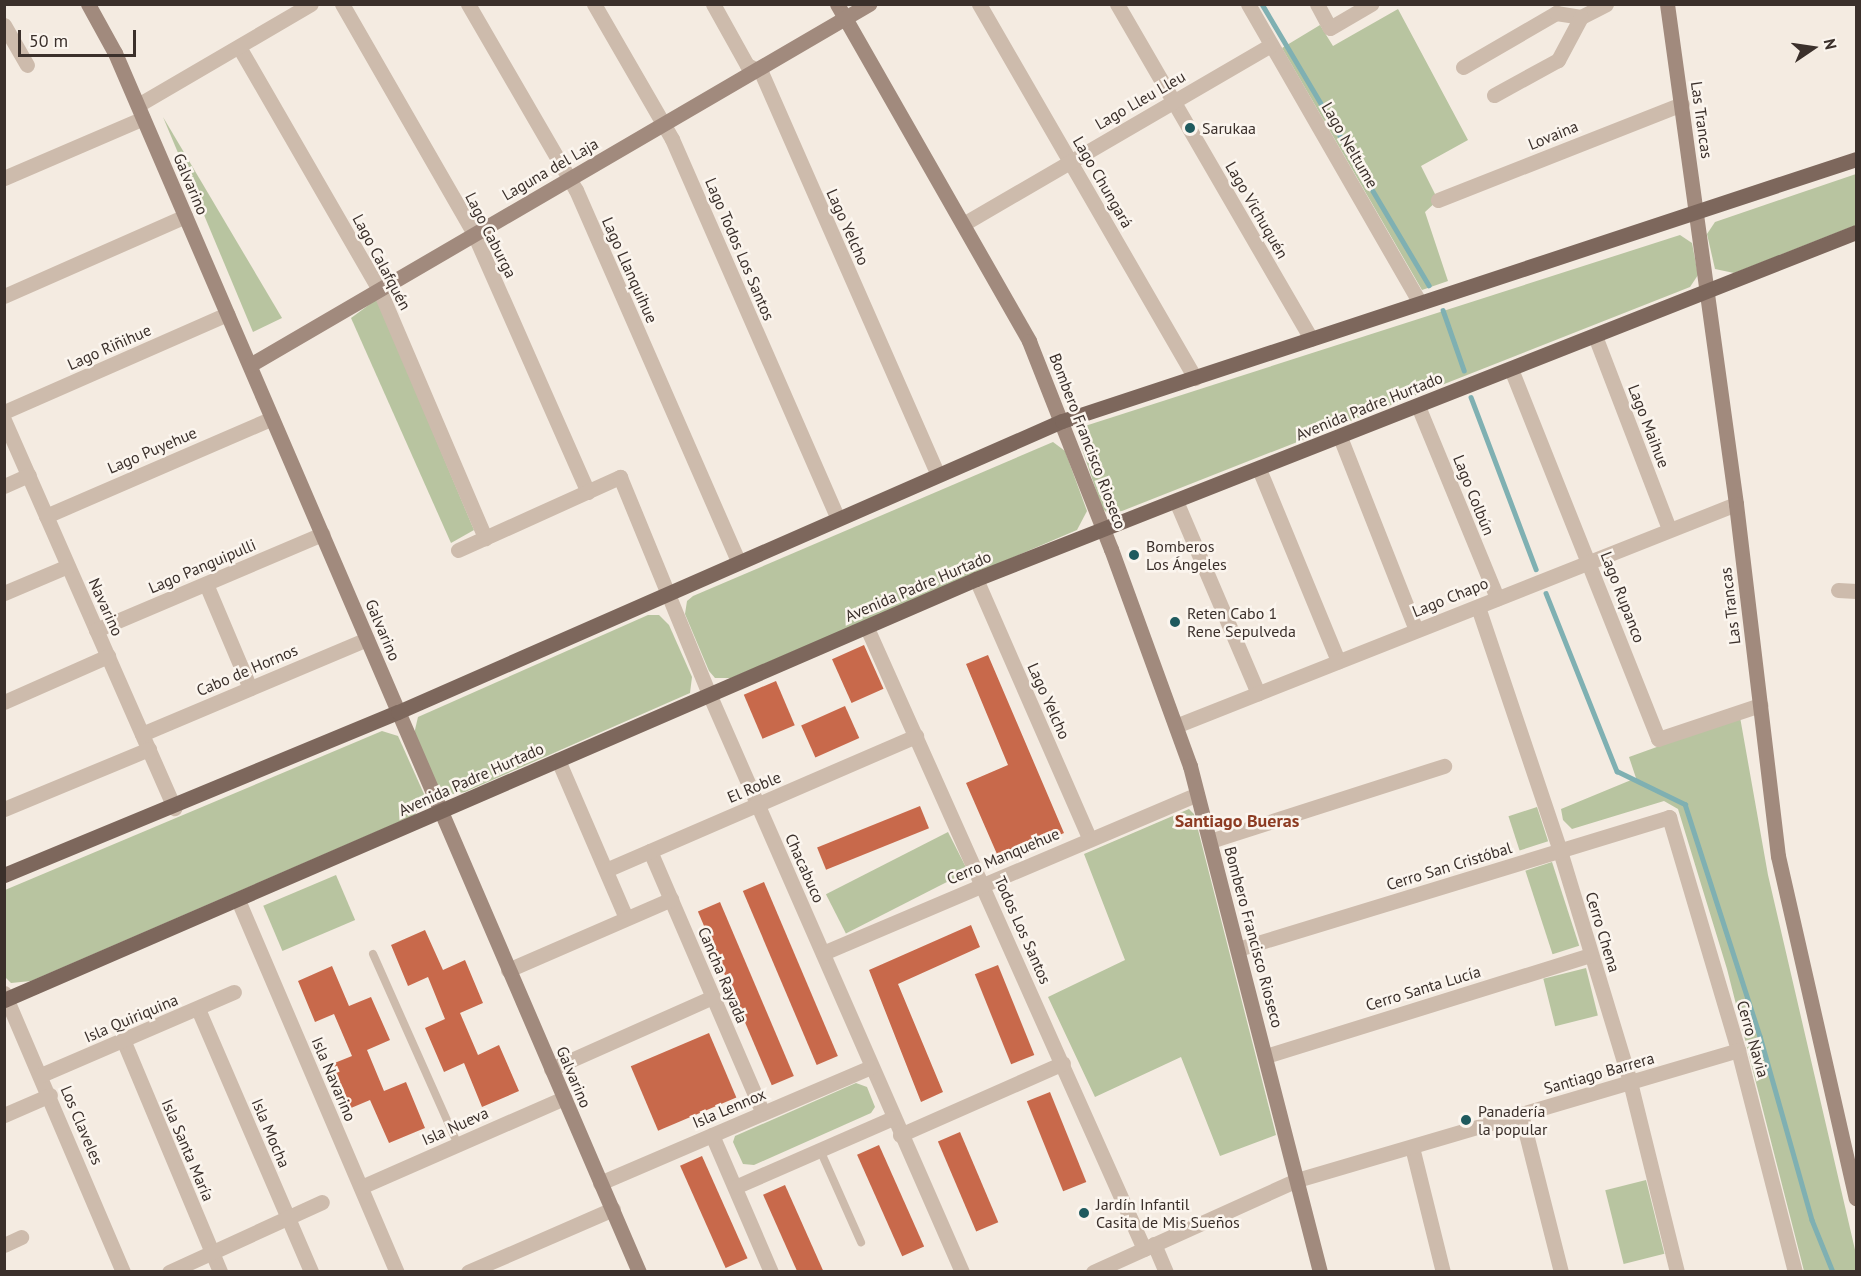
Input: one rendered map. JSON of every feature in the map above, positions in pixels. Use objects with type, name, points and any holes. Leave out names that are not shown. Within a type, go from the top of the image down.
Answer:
[{"type":"main road","points":[[4,875],[174,808],[398,712],[937,473],[1062,421],[1857,159]]},
{"type":"main road","name":"Avenida Padre Hurtado","points":[[5,998],[238,900],[976,579],[1857,232]]},
{"type":"street","points":[[4,178],[140,111],[238,47],[311,4]]},
{"type":"street","name":"Lago Caburga","points":[[342,4],[474,234],[588,492]]},
{"type":"street","name":"Lago Llanquihue","points":[[468,4],[569,179],[738,561]]},
{"type":"street","name":"Lago Todos Los Santos","points":[[594,4],[664,124],[837,517]]},
{"type":"street","name":"Lago Yelcho","points":[[713,4],[747,65],[756,70],[937,473]]},
{"type":"street","name":"Bombero Francisco Rioseco","points":[[837,4],[965,223],[1029,341],[1178,724],[1266,1056],[1320,1272]]},
{"type":"street","name":"Laguna del Laja","points":[[250,365],[869,4]]},
{"type":"street","name":"Lago Chungará","points":[[979,4],[1195,378]]},
{"type":"street","name":"Lago Vichuquén","points":[[1117,4],[1311,339]]},
{"type":"street","name":"Lago Neltume","points":[[1248,4],[1420,303]]},
{"type":"street","points":[[1317,4],[1330,28],[1371,4]]},
{"type":"street","points":[[1494,95],[1558,60],[1581,17],[1605,4]]},
{"type":"street","name":"Las Trancas","points":[[1667,4],[1736,504],[1778,856],[1857,1198]]},
{"type":"street","name":"Galvarino","points":[[89,5],[140,111],[639,1272]]},
{"type":"street","points":[[1463,67],[1556,13],[1581,17]]},
{"type":"street","points":[[4,24],[27,65]]},
{"type":"street","name":"Lago Lleu Lleu","points":[[965,223],[1271,45]]},
{"type":"street","name":"Lago Calafquén","points":[[238,47],[379,289],[485,538]]},
{"type":"street","name":"Lovaina","points":[[1438,200],[1682,104]]},
{"type":"street","points":[[4,296],[185,216]]},
{"type":"street","name":"Lago Riñihue","points":[[4,412],[227,314]]},
{"type":"street","name":"Lago Maihue","points":[[1595,336],[1670,529]]},
{"type":"street","name":"Lago Rupanco","points":[[1511,369],[1590,561],[1658,739],[1760,705]]},
{"type":"street","name":"Lago Colbún","points":[[1418,406],[1497,598]]},
{"type":"street","name":"Lago Puyehue","points":[[46,516],[272,418]]},
{"type":"street","name":"Navarino","points":[[4,420],[174,808]]},
{"type":"street","points":[[1340,437],[1416,630]]},
{"type":"street","points":[[1260,469],[1338,661]]},
{"type":"street","points":[[4,486],[29,476]]},
{"type":"street","name":"Chacabuco","points":[[588,492],[620,477],[710,696],[900,1135],[962,1272]]},
{"type":"street","points":[[458,550],[588,492]]},
{"type":"street","points":[[1176,501],[1258,693]]},
{"type":"street","name":"Lago Chapo","points":[[1178,724],[1736,504]]},
{"type":"street","name":"Lago Panguipulli","points":[[96,630],[322,534]]},
{"type":"street","points":[[4,593],[68,566]]},
{"type":"street","name":"Lago Yelcho","points":[[976,579],[1089,838]]},
{"type":"street","points":[[206,584],[250,688]]},
{"type":"street","points":[[1838,590],[1857,591]]},
{"type":"street","name":"Cerro Chena","points":[[1478,606],[1560,851],[1630,1082],[1677,1272]]},
{"type":"street","name":"Todos Los Santos","points":[[867,627],[1063,1063],[1149,1247],[1166,1272]]},
{"type":"street","name":"Cabo de Hornos","points":[[142,734],[367,639]]},
{"type":"street","points":[[4,702],[108,657]]},
{"type":"street","name":"El Roble","points":[[606,870],[916,736]]},
{"type":"street","points":[[4,809],[149,749]]},
{"type":"street","points":[[558,760],[626,918]]},
{"type":"street","points":[[1210,841],[1444,766]]},
{"type":"street","name":"Cerro Manquehue","points":[[823,953],[1197,794]]},
{"type":"street","name":"Cerro San Cristóbal","points":[[1238,949],[1669,817]]},
{"type":"street","name":"Cerro Navia","points":[[1669,817],[1738,1050],[1795,1272]]},
{"type":"street","name":"Cancha Rayada","points":[[650,851],[763,1113]]},
{"type":"street","points":[[508,969],[671,899]]},
{"type":"street","name":"Isla Navarino","points":[[238,900],[397,1272]]},
{"type":"street","name":"Cerro Santa Lucía","points":[[1266,1056],[1591,955]]},
{"type":"street","name":"Isla Quiriquina","points":[[41,1075],[124,1042],[234,992]]},
{"type":"street","points":[[551,1069],[713,997]]},
{"type":"street","name":"Los Claveles","points":[[5,998],[50,1095],[123,1272]]},
{"type":"street","name":"Isla Mocha","points":[[198,1009],[311,1272]]},
{"type":"street","name":"Isla Santa María","points":[[124,1042],[219,1272]]},
{"type":"street","name":"Santiago Barrera","points":[[1093,1272],[1297,1180],[1738,1050]]},
{"type":"street","points":[[900,1135],[1063,1063]]},
{"type":"street","name":"Isla Lennox","points":[[600,1182],[871,1067]]},
{"type":"street","points":[[4,1115],[50,1095]]},
{"type":"street","name":"Isla Nueva","points":[[361,1187],[564,1098]]},
{"type":"street","points":[[1521,1114],[1561,1272]]},
{"type":"street","points":[[735,1187],[893,1118]]},
{"type":"street","points":[[712,1135],[771,1272]]},
{"type":"street","points":[[1412,1147],[1443,1272]]},
{"type":"street","points":[[169,1272],[322,1202]]},
{"type":"street","points":[[468,1272],[613,1209]]},
{"type":"street","points":[[4,1245],[21,1237]]},
{"type":"lane","points":[[373,954],[458,1144]]},
{"type":"lane","points":[[820,1150],[861,1242]]},
{"type":"green space","points":[[1398,9],[1468,140],[1421,166],[1438,200],[1425,212],[1448,281],[1422,290],[1282,48],[1320,25],[1333,46]]},
{"type":"green space","points":[[163,117],[282,318],[253,332]]},
{"type":"green space","points":[[1856,174],[1856,225],[1734,273],[1715,269],[1707,234],[1715,222]]},
{"type":"green space","points":[[1680,235],[1692,243],[1698,275],[1690,287],[1122,511],[1107,513],[1102,508],[1079,440],[1085,426]]},
{"type":"green space","points":[[377,299],[474,530],[451,543],[351,318]]},
{"type":"green space","points":[[1053,442],[1065,451],[1087,511],[1077,530],[731,678],[715,678],[709,671],[685,614],[687,601],[693,596]]},
{"type":"green space","points":[[648,615],[659,615],[669,625],[692,677],[690,693],[465,792],[447,795],[440,791],[414,734],[418,717]]},
{"type":"green space","points":[[1740,717],[1768,875],[1856,1254],[1856,1271],[1804,1271],[1727,969],[1678,809],[1664,801],[1572,829],[1563,820],[1561,809],[1636,778],[1629,757]]},
{"type":"green space","points":[[382,731],[398,736],[424,794],[415,815],[31,981],[11,983],[5,977],[5,890]]},
{"type":"green space","points":[[1537,807],[1548,841],[1520,851],[1508,816]]},
{"type":"green space","points":[[1189,809],[1194,814],[1276,1135],[1220,1156],[1181,1057],[1095,1097],[1048,997],[1125,960],[1084,854]]},
{"type":"green space","points":[[948,832],[968,871],[846,933],[826,894]]},
{"type":"green space","points":[[1552,862],[1579,946],[1553,954],[1525,871]]},
{"type":"green space","points":[[336,875],[355,920],[282,951],[263,906]]},
{"type":"green space","points":[[1586,968],[1598,1016],[1555,1026],[1543,979]]},
{"type":"green space","points":[[856,1083],[867,1087],[875,1107],[871,1113],[754,1165],[743,1164],[733,1142],[735,1136]]},
{"type":"green space","points":[[1646,1180],[1664,1254],[1624,1264],[1605,1190]]},
{"type":"building","points":[[864,645],[884,689],[852,703],[832,659]]},
{"type":"building","points":[[988,655],[1064,833],[1000,861],[966,783],[1008,765],[966,664]]},
{"type":"building","points":[[776,681],[795,725],[763,739],[744,695]]},
{"type":"building","points":[[845,706],[859,738],[815,757],[801,726]]},
{"type":"building","points":[[920,806],[929,828],[826,870],[817,848]]},
{"type":"building","points":[[764,882],[838,1056],[817,1065],[743,891]]},
{"type":"building","points":[[720,902],[794,1076],[772,1085],[698,911]]},
{"type":"building","points":[[971,925],[980,947],[898,984],[943,1092],[921,1102],[869,970]]},
{"type":"building","points":[[425,930],[443,970],[465,960],[483,1003],[460,1013],[478,1055],[499,1045],[519,1091],[482,1107],[464,1063],[444,1072],[425,1028],[445,1019],[428,977],[408,986],[391,945]]},
{"type":"building","points":[[998,965],[1034,1055],[1011,1064],[975,974]]},
{"type":"building","points":[[332,966],[349,1006],[371,997],[390,1040],[367,1050],[384,1091],[406,1082],[425,1128],[389,1143],[370,1100],[351,1108],[332,1064],[352,1056],[334,1014],[315,1022],[298,981]]},
{"type":"building","points":[[709,1033],[736,1097],[658,1131],[631,1066]]},
{"type":"building","points":[[1050,1092],[1086,1182],[1063,1191],[1027,1101]]},
{"type":"building","points":[[960,1132],[998,1222],[976,1232],[938,1141]]},
{"type":"building","points":[[879,1145],[924,1246],[902,1256],[857,1155]]},
{"type":"building","points":[[702,1156],[748,1258],[726,1268],[680,1166]]},
{"type":"building","points":[[785,1185],[824,1272],[797,1272],[763,1195]]},
{"type":"waterway","points":[[1262,4],[1429,285]]},
{"type":"waterway","points":[[1443,310],[1464,370]]},
{"type":"waterway","points":[[1471,397],[1536,569]]},
{"type":"waterway","points":[[1546,593],[1617,771],[1685,804],[1760,1036],[1812,1220],[1833,1272]]},
{"type":"place","name":"Sarukaa","points":[[1190,128]]},
{"type":"place","name":"Bomberos Los Ángeles","points":[[1134,555]]},
{"type":"place","name":"Reten Cabo 1 Rene Sepulveda","points":[[1175,622]]},
{"type":"place","name":"Panadería la popular","points":[[1466,1120]]},
{"type":"place","name":"Jardín Infantil Casita de Mis Sueños","points":[[1084,1213]]},
{"type":"district","name":"Santiago Bueras","points":[[1237,821]]}]
